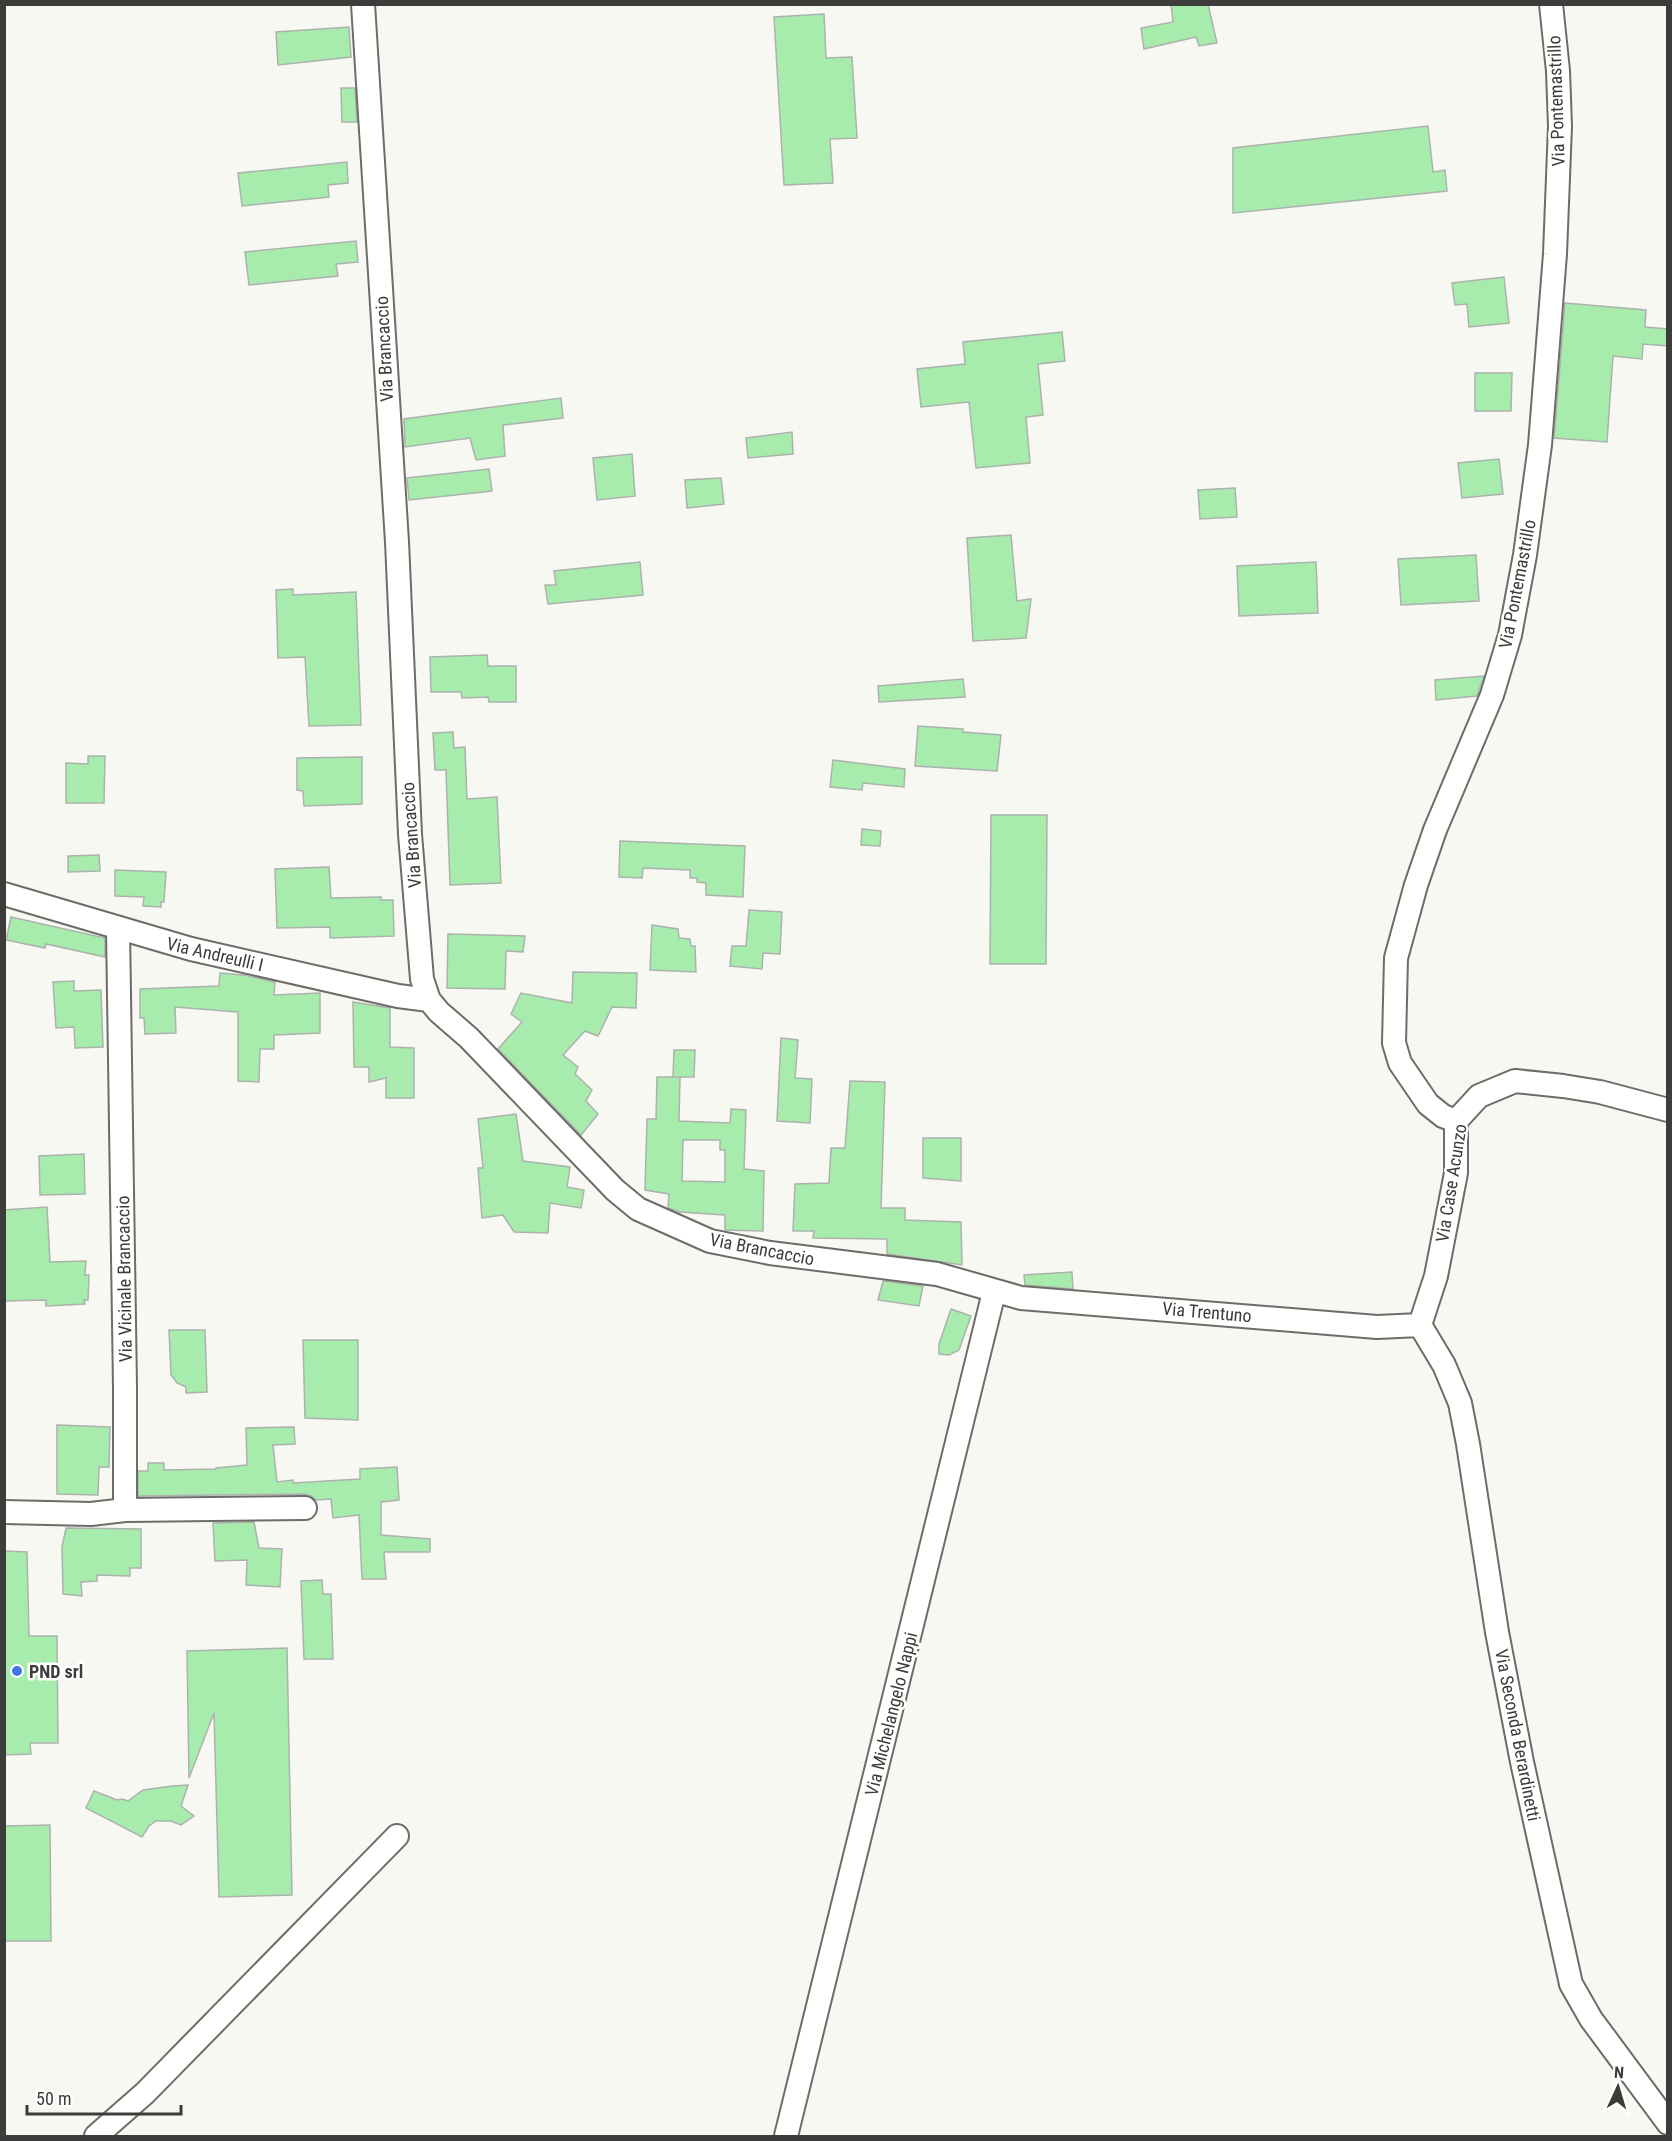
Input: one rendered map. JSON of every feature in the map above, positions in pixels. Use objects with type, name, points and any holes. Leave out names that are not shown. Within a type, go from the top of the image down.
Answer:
[{"type":"street","name":"Via Brancaccio","points":[[363,4],[398,553],[410,834],[422,979],[429,1000],[439,1012],[469,1038],[615,1190],[638,1209],[710,1241],[770,1253],[937,1274],[994,1292]]},
{"type":"street","name":"Via Pontemastrillo","points":[[1456,1121],[1443,1116],[1428,1104],[1400,1063],[1394,1043],[1396,958],[1416,885],[1435,830],[1492,695],[1510,635],[1526,555],[1540,445],[1555,254],[1560,126],[1551,4]]},
{"type":"street","name":"Via Andreulli I","points":[[4,894],[117,929],[201,951],[398,996],[429,1000]]},
{"type":"street","name":"Via Vicinale Brancaccio","points":[[117,929],[125,1376],[125,1509]]},
{"type":"street","name":"Via Case Acunzo","points":[[1420,1325],[1436,1276],[1456,1173],[1456,1121],[1479,1096],[1515,1081],[1600,1092],[1668,1110]]},
{"type":"street","name":"Via Trentuno","points":[[994,1292],[1045,1300],[1377,1327],[1420,1325]]},
{"type":"street","name":"Via Michelangelo Nappi","points":[[786,2136],[994,1292]]},
{"type":"street","name":"Via Seconda Berardinetti","points":[[1420,1325],[1444,1365],[1460,1403],[1497,1632],[1571,1984],[1591,2019],[1668,2123]]},
{"type":"street","points":[[4,1512],[91,1514],[125,1509],[305,1508]]},
{"type":"street","points":[[96,2136],[145,2093],[397,1836]]},
{"type":"building","points":[[1171,4],[1208,4],[1217,43],[1199,46],[1196,37],[1144,49],[1141,28],[1173,22]]},
{"type":"building","points":[[824,14],[826,58],[852,57],[857,138],[830,139],[833,183],[784,185],[774,17]]},
{"type":"building","points":[[349,27],[351,57],[278,65],[276,32]]},
{"type":"building","points":[[341,88],[355,88],[357,122],[342,122]]},
{"type":"building","points":[[1428,126],[1433,172],[1445,170],[1447,191],[1233,213],[1233,148]]},
{"type":"building","points":[[347,162],[348,183],[328,185],[329,197],[242,206],[238,173]]},
{"type":"building","points":[[356,241],[358,262],[336,264],[338,276],[249,285],[245,252]]},
{"type":"building","points":[[1504,277],[1509,323],[1469,327],[1467,304],[1455,305],[1452,283]]},
{"type":"building","points":[[1565,303],[1646,310],[1645,327],[1668,329],[1668,346],[1643,344],[1642,359],[1613,356],[1607,442],[1554,438]]},
{"type":"building","points":[[1062,332],[1065,361],[1038,364],[1043,415],[1026,417],[1030,463],[976,468],[969,402],[921,407],[917,369],[965,364],[963,342]]},
{"type":"building","points":[[1475,373],[1512,373],[1511,411],[1475,411]]},
{"type":"building","points":[[561,398],[563,418],[503,425],[505,456],[476,460],[470,438],[405,447],[404,419]]},
{"type":"building","points":[[792,432],[793,454],[748,458],[746,438]]},
{"type":"building","points":[[632,454],[635,496],[597,500],[593,458]]},
{"type":"building","points":[[1499,459],[1503,494],[1462,498],[1458,463]]},
{"type":"building","points":[[489,469],[492,491],[409,500],[407,478]]},
{"type":"building","points":[[721,478],[724,504],[687,508],[685,480]]},
{"type":"building","points":[[1235,488],[1237,517],[1200,519],[1198,490]]},
{"type":"building","points":[[1011,535],[1017,601],[1031,599],[1026,638],[973,641],[967,538]]},
{"type":"building","points":[[1476,555],[1479,601],[1401,605],[1398,559]]},
{"type":"building","points":[[640,562],[643,595],[548,604],[545,585],[556,585],[554,571]]},
{"type":"building","points":[[1316,562],[1318,613],[1239,616],[1237,566]]},
{"type":"building","points":[[293,589],[293,595],[356,592],[361,725],[309,726],[305,657],[278,658],[276,590]]},
{"type":"building","points":[[487,655],[488,666],[516,666],[516,702],[489,702],[488,697],[462,698],[461,692],[431,692],[430,657]]},
{"type":"building","points":[[1484,676],[1477,696],[1436,700],[1435,680]]},
{"type":"building","points":[[963,679],[965,697],[879,702],[878,686]]},
{"type":"building","points":[[918,726],[963,729],[963,732],[1001,735],[997,771],[915,766]]},
{"type":"building","points":[[453,732],[454,748],[465,747],[467,799],[497,797],[501,883],[450,885],[446,770],[435,770],[433,733]]},
{"type":"building","points":[[88,756],[105,756],[104,803],[66,803],[66,763],[88,764]]},
{"type":"building","points":[[362,757],[362,804],[304,806],[303,791],[297,790],[297,758]]},
{"type":"building","points":[[833,760],[905,769],[904,787],[863,783],[862,790],[830,787]]},
{"type":"building","points":[[991,815],[1047,815],[1046,964],[990,964]]},
{"type":"building","points":[[862,829],[881,831],[880,846],[861,845]]},
{"type":"building","points":[[620,841],[745,846],[743,897],[706,895],[706,883],[697,882],[697,878],[690,878],[690,870],[643,868],[642,878],[619,877]]},
{"type":"building","points":[[99,855],[100,871],[68,872],[68,856]]},
{"type":"building","points":[[329,867],[331,898],[381,897],[381,900],[393,900],[394,936],[330,938],[330,927],[277,928],[275,869]]},
{"type":"building","points":[[115,870],[166,872],[164,902],[161,902],[161,907],[143,906],[144,897],[115,896]]},
{"type":"building","points":[[749,910],[782,912],[780,954],[763,953],[762,969],[730,966],[732,946],[746,946]]},
{"type":"building","points":[[11,917],[105,938],[105,957],[46,944],[45,948],[6,940]]},
{"type":"building","points":[[652,925],[678,929],[679,938],[690,939],[691,946],[695,946],[696,972],[650,970]]},
{"type":"building","points":[[448,934],[525,936],[523,952],[506,951],[505,989],[447,988]]},
{"type":"building","points":[[573,972],[637,973],[636,1008],[612,1007],[598,1036],[585,1031],[563,1055],[578,1067],[575,1074],[592,1090],[586,1101],[598,1114],[581,1135],[498,1049],[522,1022],[511,1014],[521,993],[572,1003]]},
{"type":"building","points":[[220,973],[244,975],[275,982],[274,995],[320,993],[320,1033],[274,1035],[274,1049],[260,1049],[259,1082],[238,1081],[238,1012],[175,1007],[176,1033],[145,1034],[144,1018],[140,1018],[140,989],[219,986]]},
{"type":"building","points":[[74,981],[74,991],[101,990],[103,1047],[75,1048],[74,1027],[56,1028],[53,982]]},
{"type":"building","points":[[353,1002],[390,1008],[390,1047],[414,1048],[414,1098],[386,1098],[386,1078],[369,1082],[369,1067],[354,1067]]},
{"type":"building","points":[[781,1038],[798,1040],[795,1078],[812,1079],[810,1123],[777,1121]]},
{"type":"building","points":[[674,1050],[695,1050],[694,1077],[673,1077]]},
{"type":"building","points":[[657,1077],[680,1077],[679,1121],[730,1123],[731,1109],[746,1110],[744,1169],[764,1171],[763,1231],[725,1230],[725,1215],[679,1212],[668,1208],[669,1194],[645,1190],[647,1119],[656,1119]],"holes":[[[683,1140],[720,1140],[720,1150],[725,1150],[725,1182],[682,1181]]]},
{"type":"building","points":[[850,1081],[885,1082],[881,1208],[905,1208],[905,1220],[961,1222],[962,1265],[887,1254],[887,1239],[813,1238],[814,1231],[793,1231],[795,1184],[829,1183],[831,1148],[845,1148]]},
{"type":"building","points":[[516,1114],[523,1161],[570,1167],[567,1187],[584,1190],[581,1208],[550,1203],[548,1233],[514,1232],[503,1215],[482,1218],[478,1168],[483,1168],[478,1119]]},
{"type":"building","points":[[923,1138],[961,1138],[961,1181],[923,1178]]},
{"type":"building","points":[[84,1154],[85,1194],[40,1195],[39,1156]]},
{"type":"building","points":[[47,1207],[50,1262],[86,1261],[85,1275],[89,1275],[88,1300],[84,1300],[85,1304],[46,1306],[46,1300],[4,1301],[4,1210]]},
{"type":"building","points":[[1072,1272],[1073,1289],[1025,1285],[1024,1275]]},
{"type":"building","points":[[883,1281],[923,1286],[919,1306],[878,1300]]},
{"type":"building","points":[[951,1309],[971,1316],[959,1350],[949,1355],[939,1354],[939,1344]]},
{"type":"building","points":[[169,1330],[205,1330],[207,1392],[186,1393],[186,1387],[177,1383],[171,1375]]},
{"type":"building","points":[[303,1340],[358,1340],[358,1420],[305,1418]]},
{"type":"building","points":[[57,1425],[110,1427],[109,1467],[99,1467],[98,1495],[57,1494]]},
{"type":"building","points":[[294,1427],[295,1444],[273,1445],[277,1482],[360,1479],[360,1469],[397,1467],[399,1500],[381,1502],[381,1535],[430,1539],[430,1552],[384,1552],[386,1579],[362,1579],[359,1515],[333,1518],[331,1499],[316,1500],[305,1494],[138,1496],[138,1471],[148,1471],[148,1463],[164,1463],[164,1470],[216,1469],[247,1465],[246,1428]]},
{"type":"building","points":[[254,1522],[259,1548],[282,1549],[280,1587],[246,1585],[247,1560],[215,1561],[213,1523]]},
{"type":"building","points":[[66,1528],[141,1529],[141,1568],[130,1568],[130,1576],[97,1575],[97,1581],[81,1582],[82,1596],[63,1594],[62,1547]]},
{"type":"building","points":[[4,1551],[27,1552],[29,1636],[57,1636],[58,1743],[30,1743],[31,1754],[4,1755]]},
{"type":"building","points":[[322,1580],[323,1594],[331,1594],[333,1659],[304,1659],[301,1581]]},
{"type":"building","points":[[287,1648],[292,1895],[219,1897],[214,1713],[189,1778],[187,1651]]},
{"type":"building","points":[[188,1785],[181,1806],[194,1816],[181,1825],[171,1821],[156,1821],[149,1826],[142,1837],[86,1808],[94,1791],[117,1800],[128,1801],[143,1790]]},
{"type":"building","points":[[50,1825],[51,1941],[4,1941],[4,1826]]},
{"type":"place","name":"PND srl","points":[[17,1671]]}]
